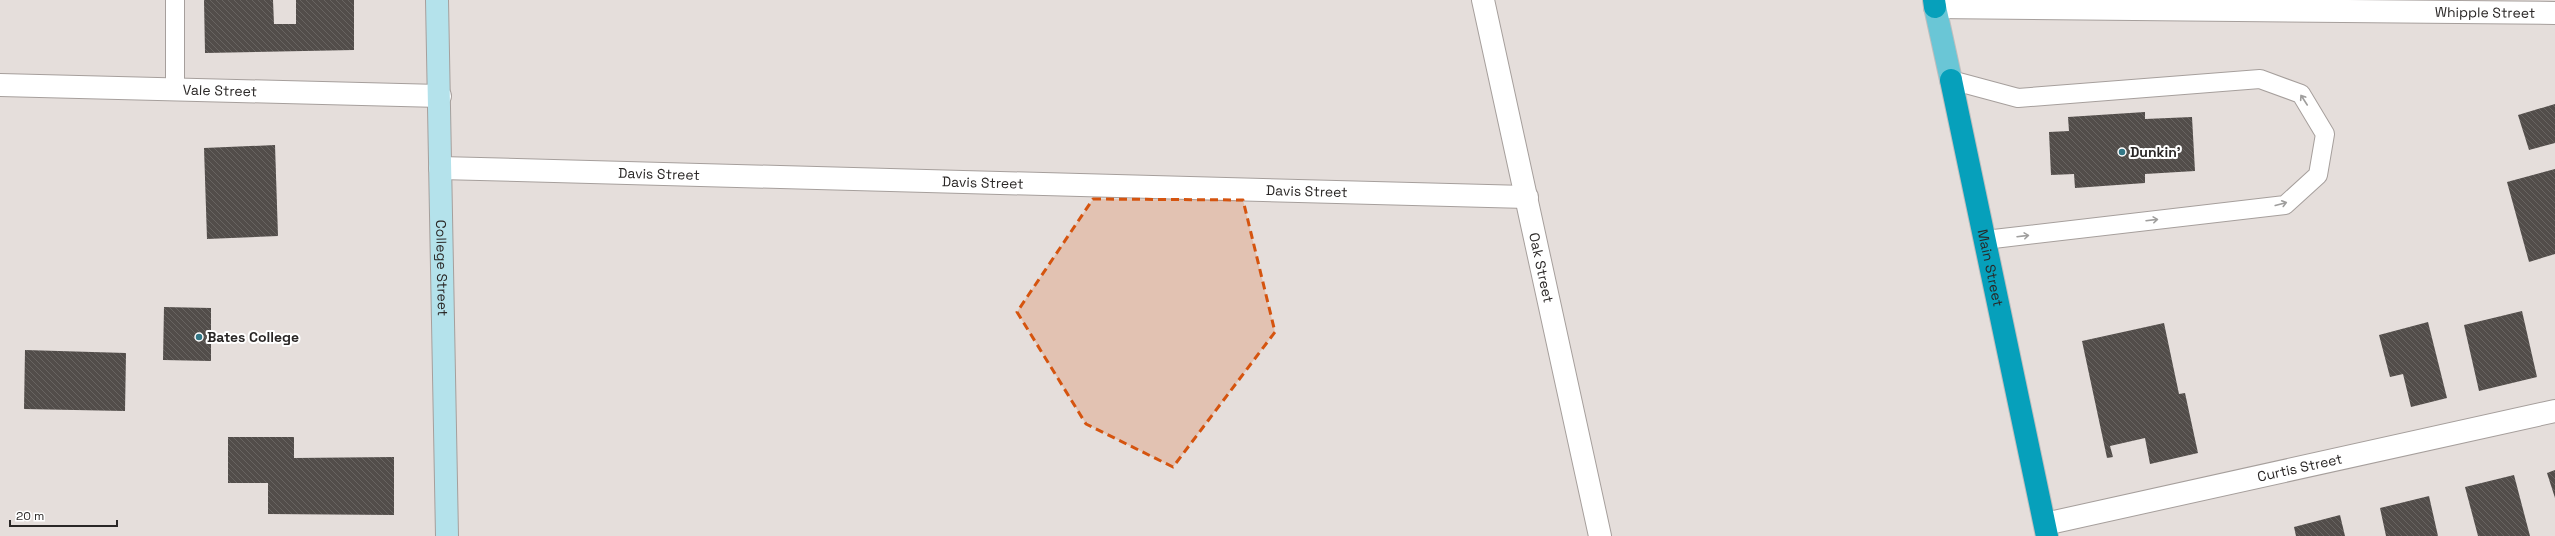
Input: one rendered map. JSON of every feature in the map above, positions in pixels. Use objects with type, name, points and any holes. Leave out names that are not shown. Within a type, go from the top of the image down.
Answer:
[{"type":"highway","name":"Main Street","points":[[1951,80],[2046,530]]},
{"type":"main road","name":"College Street","points":[[437,0],[440,96],[446,536]]},
{"type":"main road","name":"Main Street","points":[[1934,3],[1951,80]]},
{"type":"street","name":"Oak Street","points":[[1483,0],[1600,536]]},
{"type":"street","name":"Whipple Street","points":[[1934,3],[2555,13]]},
{"type":"street","name":"Vale Street","points":[[0,85],[440,96]]},
{"type":"street","name":"Davis Street","points":[[440,168],[1527,197]]},
{"type":"street","name":"Curtis Street","points":[[2046,530],[2555,411]]},
{"type":"lane","points":[[175,0],[175,90]]},
{"type":"lane","points":[[1951,80],[2018,98],[2260,79],[2301,94],[2325,134],[2318,175],[2285,205],[1985,240]]},
{"type":"highlighted area","points":[[1093,199],[1243,200],[1275,332],[1173,467],[1086,424],[1017,312]]},
{"type":"building","points":[[204,0],[273,0],[274,24],[296,24],[296,0],[354,0],[354,50],[205,53]]},
{"type":"building","points":[[2555,104],[2555,143],[2529,150],[2518,115]]},
{"type":"building","name":"Dunkin'","points":[[2145,112],[2145,119],[2192,117],[2195,171],[2145,174],[2145,183],[2075,188],[2074,174],[2051,175],[2049,132],[2069,131],[2068,117]]},
{"type":"building","points":[[275,145],[278,236],[207,239],[204,148]]},
{"type":"building","points":[[2555,169],[2555,254],[2529,262],[2507,182]]},
{"type":"building","points":[[164,307],[211,308],[211,361],[163,360]]},
{"type":"building","points":[[2522,311],[2537,377],[2479,391],[2464,325]]},
{"type":"building","points":[[2428,322],[2447,398],[2411,407],[2403,374],[2390,377],[2379,335]]},
{"type":"building","points":[[2164,323],[2179,394],[2185,393],[2198,453],[2150,464],[2145,438],[2110,446],[2113,457],[2107,458],[2082,341]]},
{"type":"building","points":[[25,350],[126,353],[125,411],[24,409]]},
{"type":"building","points":[[228,437],[294,437],[294,458],[394,457],[394,515],[268,514],[268,483],[228,483]]},
{"type":"building","points":[[2555,470],[2555,498],[2547,473]]},
{"type":"building","points":[[2514,475],[2530,536],[2478,536],[2465,487]]},
{"type":"building","points":[[2429,496],[2438,536],[2386,536],[2380,508]]},
{"type":"building","points":[[2340,515],[2345,536],[2296,536],[2294,527]]},
{"type":"place","name":"Dunkin'","points":[[2122,152]]},
{"type":"place","name":"Bates College","points":[[199,337]]}]
